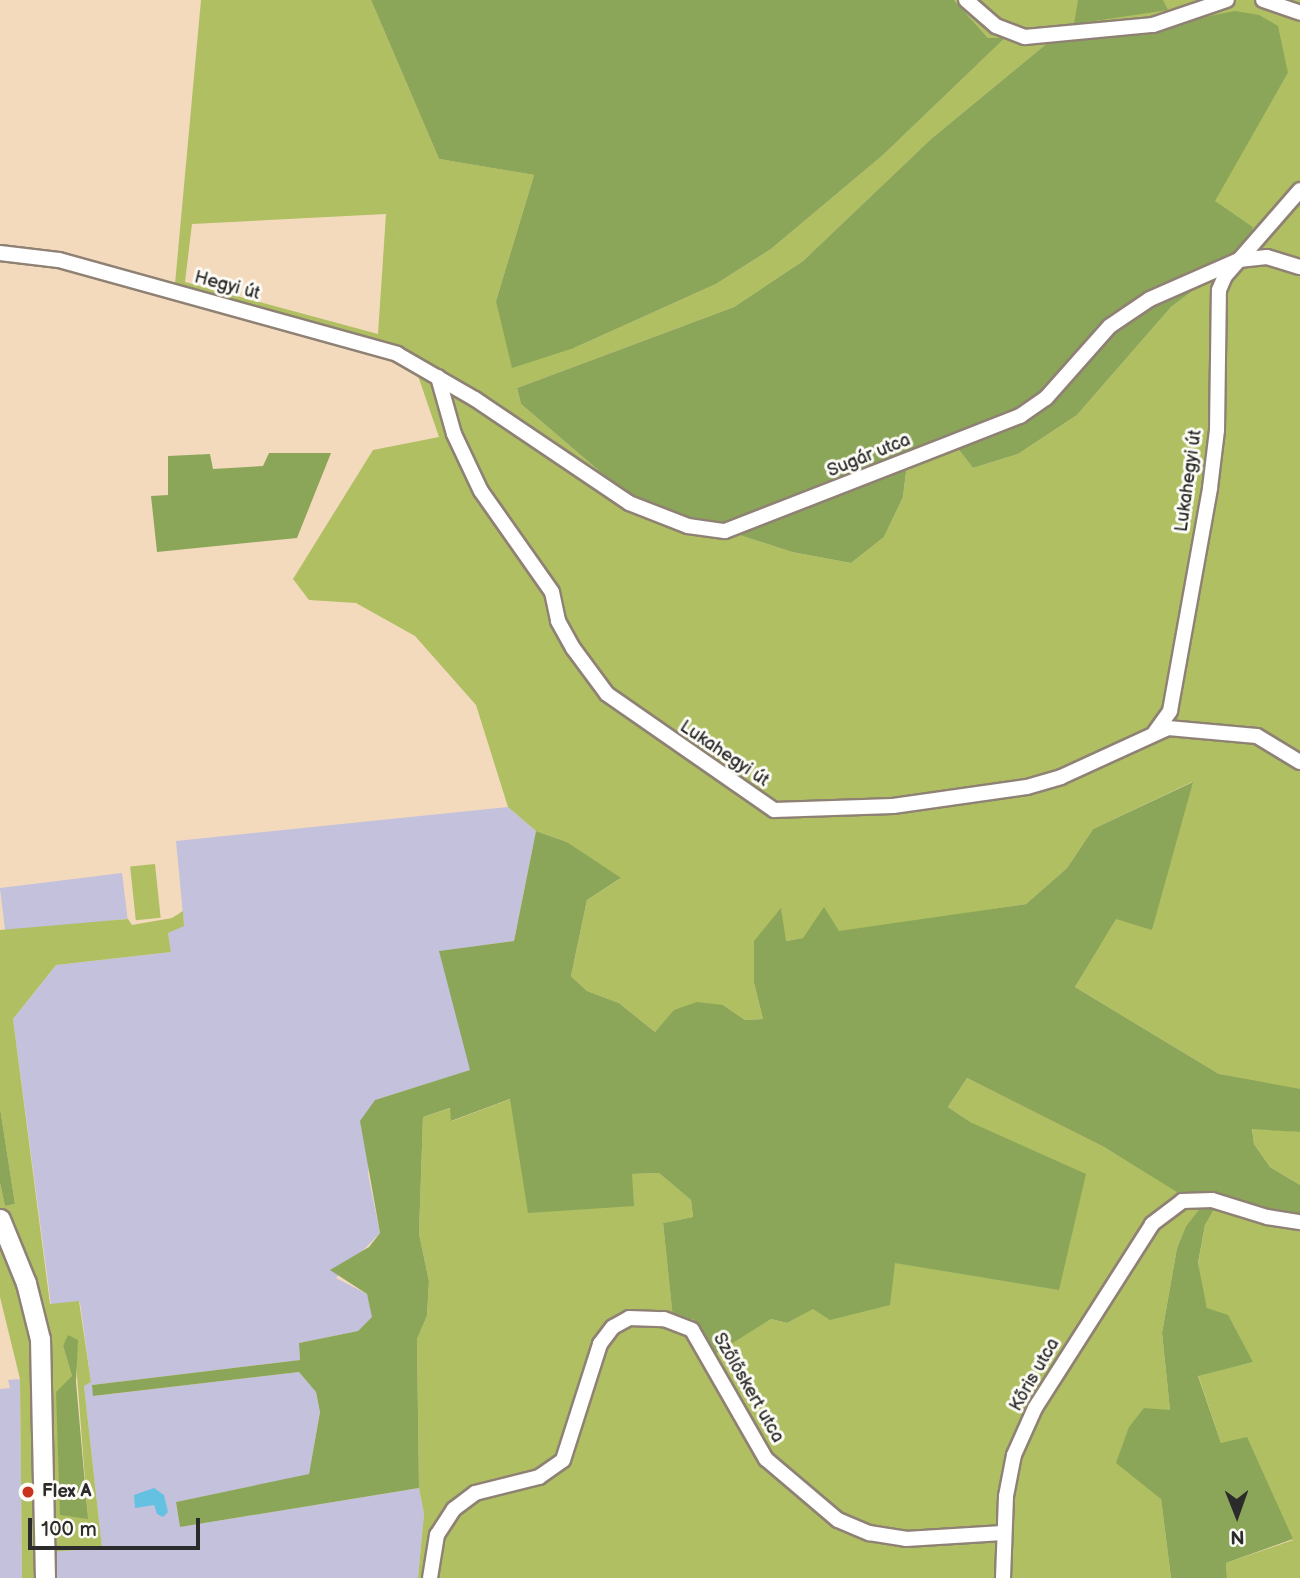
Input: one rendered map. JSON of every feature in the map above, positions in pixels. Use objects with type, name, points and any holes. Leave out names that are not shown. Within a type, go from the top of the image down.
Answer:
[{"type":"main road","points":[[0,1219],[26,1283],[40,1339],[45,1578]]},
{"type":"street","points":[[966,0],[996,26],[1025,37],[1059,37],[1153,25],[1227,0]]},
{"type":"street","points":[[1263,0],[1300,13]]},
{"type":"street","name":"Lukahegyi út","points":[[1170,711],[1210,488],[1217,430],[1219,290],[1239,260],[1300,190]]},
{"type":"street","name":"Hegyi út","points":[[0,253],[59,260],[369,344],[438,377]]},
{"type":"street","name":"Sugár utca","points":[[438,377],[629,503],[688,526],[738,530],[1020,415],[1046,398],[1129,310],[1239,260],[1267,257],[1300,267]]},
{"type":"street","name":"Lukahegyi út","points":[[438,377],[454,434],[481,491],[552,592],[563,630],[607,694],[760,803],[774,810],[821,811],[892,806],[1027,787],[1061,778],[1155,732],[1182,729],[1257,736],[1300,762]]},
{"type":"street","points":[[1155,732],[1170,711],[1182,729]]},
{"type":"street","name":"Kőris utca","points":[[1003,1578],[1003,1533],[1014,1455],[1035,1408],[1133,1251],[1162,1213],[1182,1202],[1212,1200],[1267,1217],[1300,1222]]},
{"type":"street","name":"Szőlőskert utca","points":[[430,1578],[437,1535],[454,1509],[475,1493],[539,1477],[563,1460],[600,1344],[613,1327],[629,1318],[664,1319],[692,1330],[766,1459],[838,1520],[869,1533],[906,1539],[1003,1533]]},
{"type":"shaded area","points":[[508,807],[536,831],[514,941],[440,951],[471,1070],[375,1100],[368,1174],[380,1233],[336,1278],[367,1294],[373,1317],[358,1331],[299,1343],[300,1360],[92,1385],[94,1396],[299,1372],[316,1392],[320,1411],[309,1475],[176,1502],[180,1527],[419,1488],[424,1514],[418,1578],[52,1578],[50,1552],[102,1548],[84,1386],[91,1382],[80,1302],[51,1305],[13,1019],[56,965],[171,952],[168,933],[184,925],[176,841]]},
{"type":"shaded area","points":[[122,873],[128,919],[6,934],[0,888]]},
{"type":"shaded area","points":[[20,1379],[22,1578],[0,1578],[0,1389],[10,1388],[8,1380]]},
{"type":"green space","points":[[201,0],[371,0],[439,159],[534,175],[496,301],[574,348],[716,284],[771,249],[883,155],[1004,39],[988,38],[954,0],[1300,0],[1300,1093],[1219,1074],[1075,987],[1116,918],[1152,929],[1192,782],[1093,829],[1067,868],[1026,904],[785,941],[781,909],[754,983],[763,1019],[745,1020],[723,1005],[674,1011],[655,1032],[619,1003],[587,991],[571,976],[587,900],[620,879],[567,842],[536,831],[508,807],[476,705],[415,636],[356,603],[309,600],[293,579],[373,450],[439,437],[415,367],[175,284]],"holes":[[[1051,40],[1288,73],[1214,201],[1253,227],[1246,251],[1171,307],[1077,415],[1018,454],[973,468],[949,437],[908,456],[903,497],[884,537],[851,563],[792,552],[647,505],[618,487],[521,404],[517,388],[734,307],[803,261],[931,139]],[[386,214],[378,334],[185,282],[192,224]]]},
{"type":"green space","points":[[371,0],[954,0],[988,38],[1005,38],[883,155],[771,249],[716,284],[574,348],[512,368],[496,301],[534,175],[439,159]]},
{"type":"green space","points":[[1078,0],[1163,0],[1168,10],[1074,24]]},
{"type":"green space","points":[[1235,11],[1259,15],[1278,26],[1288,73],[1215,201],[1253,227],[1246,251],[1171,307],[1077,415],[1018,454],[973,468],[949,437],[908,456],[903,497],[884,537],[851,563],[792,552],[647,505],[618,487],[521,404],[517,388],[734,307],[803,261],[931,139],[1051,40],[1082,41]]},
{"type":"green space","points":[[269,453],[331,453],[297,538],[157,552],[151,496],[168,495],[168,456],[210,454],[213,469],[263,466]]},
{"type":"green space","points":[[1193,782],[1152,930],[1116,919],[1075,987],[1219,1074],[1300,1089],[1300,1132],[1252,1129],[1254,1144],[1270,1167],[1300,1185],[1300,1227],[1276,1228],[1219,1201],[1205,1225],[1198,1263],[1207,1308],[1228,1315],[1253,1362],[1198,1376],[1221,1443],[1247,1437],[1293,1539],[1226,1563],[1227,1578],[1171,1578],[1161,1499],[1116,1463],[1129,1427],[1144,1408],[1170,1410],[1162,1333],[1177,1248],[1186,1226],[1206,1201],[1177,1192],[1104,1147],[967,1078],[948,1107],[972,1123],[1086,1174],[1059,1290],[895,1263],[890,1305],[830,1320],[813,1309],[787,1323],[771,1319],[707,1359],[693,1319],[673,1319],[663,1223],[693,1217],[691,1200],[659,1173],[632,1174],[634,1206],[528,1213],[510,1099],[451,1121],[450,1108],[423,1117],[419,1234],[429,1281],[427,1316],[417,1339],[419,1488],[180,1527],[176,1502],[309,1474],[320,1412],[316,1392],[299,1372],[93,1396],[92,1385],[300,1360],[299,1343],[358,1331],[372,1317],[367,1294],[330,1270],[369,1247],[380,1233],[360,1121],[375,1100],[470,1070],[439,951],[514,941],[536,831],[567,842],[621,878],[587,900],[571,976],[587,991],[619,1003],[655,1032],[674,1010],[697,1002],[723,1005],[745,1020],[763,1019],[754,983],[754,941],[781,908],[786,941],[803,938],[824,907],[839,931],[1026,904],[1067,868],[1093,829]]},
{"type":"green space","points":[[155,864],[161,918],[136,920],[130,867]]},
{"type":"green space","points":[[183,911],[184,926],[168,933],[171,952],[56,965],[13,1019],[50,1304],[79,1301],[91,1382],[84,1386],[102,1548],[50,1552],[52,1578],[22,1578],[20,1379],[0,1297],[0,1183],[5,1206],[15,1204],[0,1108],[0,930],[128,919],[132,925],[172,918]],"holes":[[[69,1335],[76,1362],[88,1519],[72,1376],[63,1346]]]},
{"type":"green space","points":[[967,1078],[1104,1147],[1177,1191],[1207,1201],[1186,1226],[1177,1248],[1162,1333],[1170,1410],[1161,1499],[1171,1578],[418,1578],[424,1514],[419,1488],[417,1339],[427,1316],[429,1281],[419,1234],[423,1117],[451,1108],[452,1121],[511,1099],[633,1206],[631,1174],[659,1173],[691,1200],[693,1217],[663,1223],[673,1318],[693,1319],[707,1358],[771,1319],[787,1323],[894,1263],[972,1123],[948,1107]]},
{"type":"green space","points":[[0,1108],[15,1204],[5,1206],[0,1183]]},
{"type":"green space","points":[[1252,1128],[1300,1132],[1300,1185],[1270,1167],[1254,1144]]},
{"type":"green space","points":[[1219,1201],[1300,1227],[1300,1578],[1227,1578],[1226,1563],[1293,1540],[1221,1443],[1198,1375],[1253,1362],[1207,1308],[1202,1286],[1198,1264],[1205,1225]]},
{"type":"green space","points":[[68,1335],[78,1340],[76,1382],[88,1519],[60,1515],[56,1392],[72,1376],[63,1346]]},
{"type":"water","points":[[154,1488],[164,1495],[168,1512],[163,1517],[157,1514],[154,1505],[135,1508],[134,1495]]},
{"type":"place","name":"Flex A","points":[[28,1492]]}]
